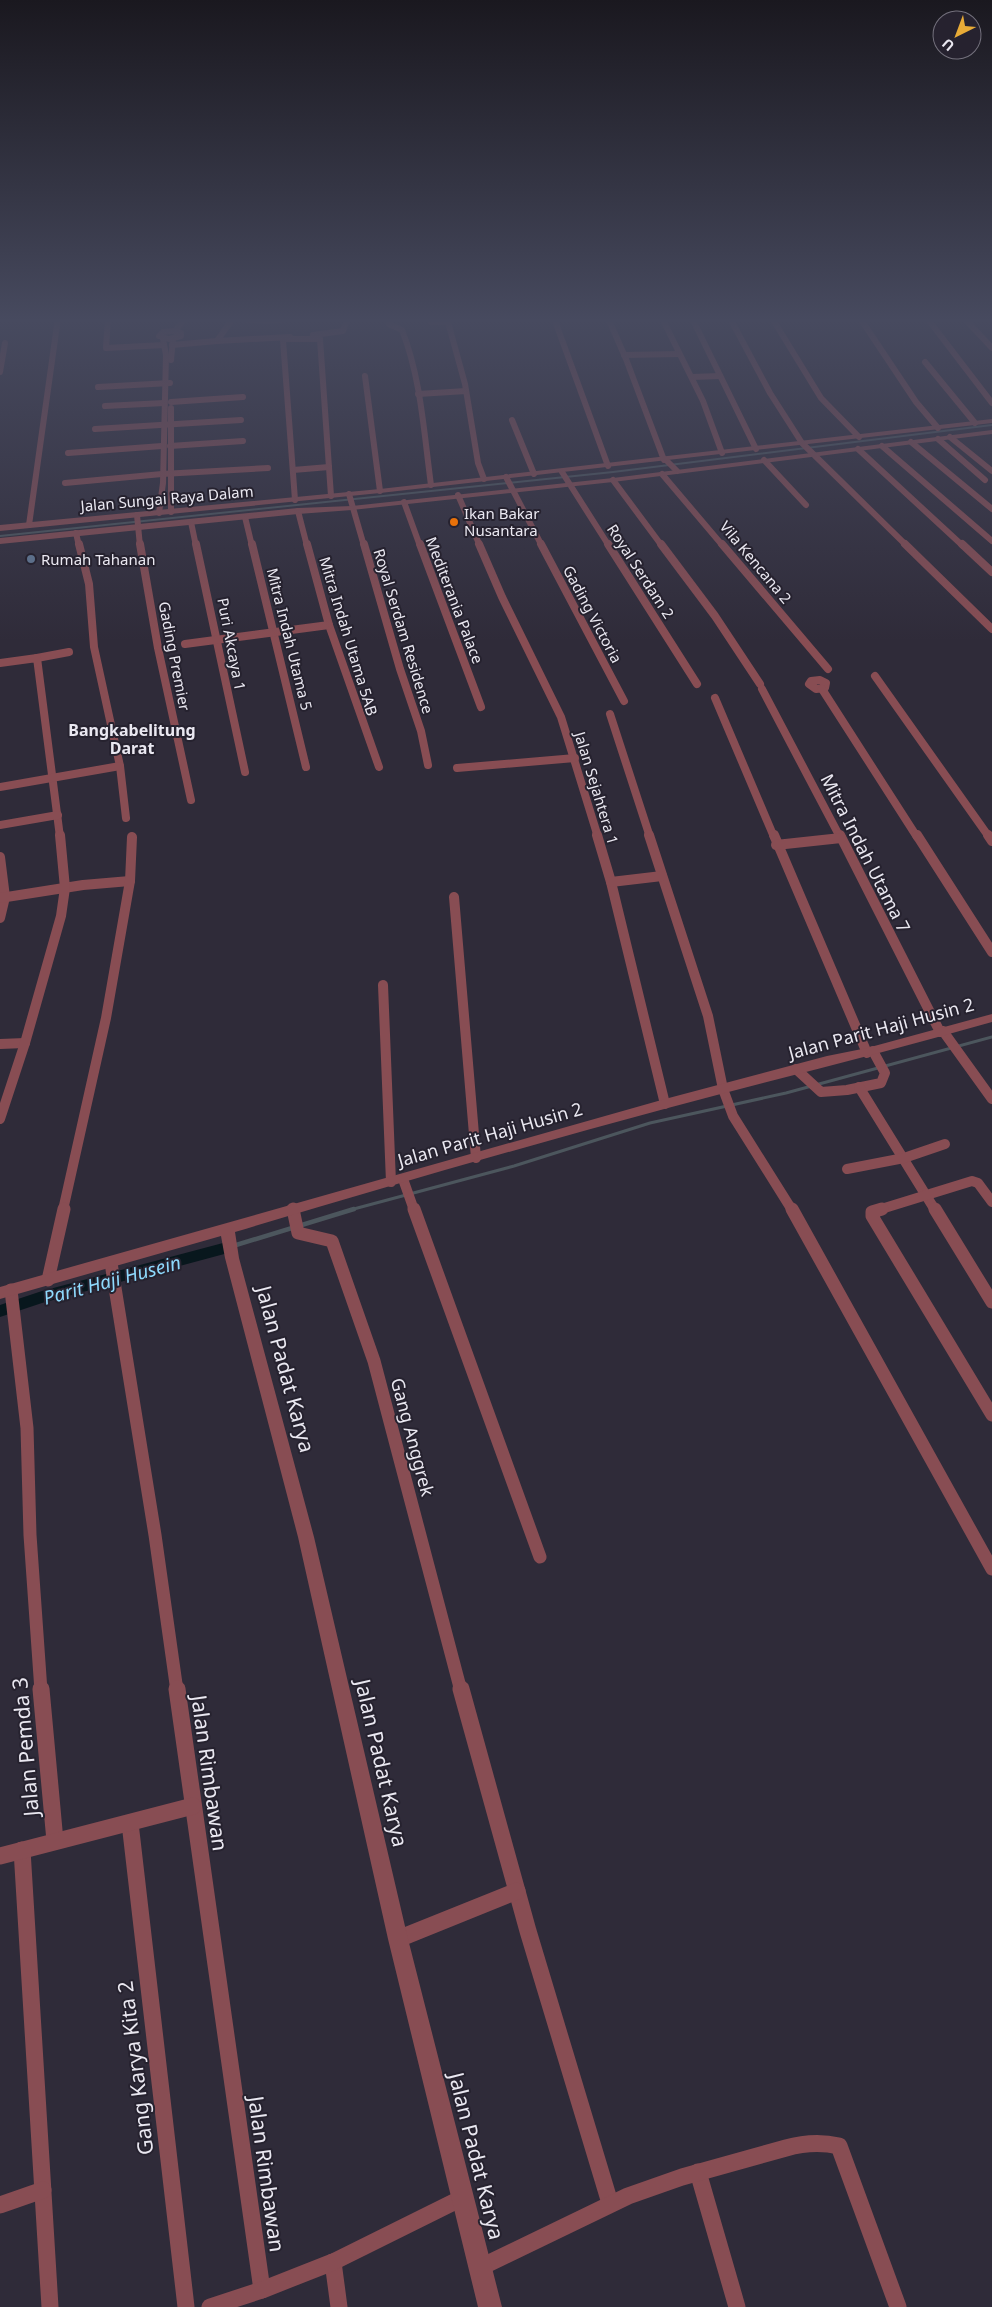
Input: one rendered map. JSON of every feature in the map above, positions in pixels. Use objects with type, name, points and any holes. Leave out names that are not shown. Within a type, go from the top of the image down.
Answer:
[{"type":"street","points":[[29,525],[43,426]]},
{"type":"street","points":[[95,429],[140,426]]},
{"type":"street","points":[[159,513],[163,426]]},
{"type":"street","points":[[171,426],[171,512]]},
{"type":"street","points":[[290,426],[295,500]]},
{"type":"street","points":[[326,426],[331,496]]},
{"type":"street","points":[[371,426],[380,491]]},
{"type":"street","points":[[423,426],[431,485]]},
{"type":"street","points":[[472,426],[478,463],[484,479]]},
{"type":"street","points":[[514,426],[534,474]]},
{"type":"street","points":[[593,426],[608,466]]},
{"type":"street","points":[[652,426],[666,460],[676,470]]},
{"type":"street","points":[[712,426],[722,453]]},
{"type":"street","points":[[744,426],[756,449]]},
{"type":"street","points":[[791,426],[812,454],[992,629]]},
{"type":"street","points":[[848,426],[859,437]]},
{"type":"street","name":"Jalan Sungai Raya Dalam","points":[[0,528],[331,496],[351,501],[380,491],[484,479],[510,483],[534,474],[565,477],[608,466],[955,426]]},
{"type":"street","points":[[0,541],[298,511],[351,501],[404,502],[458,495],[510,483],[565,477],[613,480],[662,474],[676,470],[992,432]]},
{"type":"street","points":[[950,437],[992,471]]},
{"type":"street","points":[[938,439],[985,480]]},
{"type":"street","points":[[170,446],[243,441]]},
{"type":"street","points":[[911,442],[992,509]]},
{"type":"street","points":[[68,453],[162,446]]},
{"type":"street","points":[[882,446],[992,541]]},
{"type":"street","points":[[858,449],[992,572]]},
{"type":"street","points":[[764,460],[806,504]]},
{"type":"street","points":[[77,474],[265,466]]},
{"type":"street","points":[[293,470],[329,467]]},
{"type":"street","points":[[65,483],[162,470]]},
{"type":"street","name":"Vila Kencana 2","points":[[662,474],[828,669]]},
{"type":"street","name":"Royal Serdam 2","points":[[565,477],[697,684]]},
{"type":"street","name":"Mitra Indah Utama 7","points":[[613,480],[715,616],[761,686],[944,1035],[992,1099]]},
{"type":"street","name":"Gading Victoria","points":[[510,483],[624,701]]},
{"type":"street","name":"Jalan Sejahtera 1","points":[[458,495],[502,597],[561,717],[575,758],[611,882],[665,1104]]},
{"type":"street","name":"Royal Serdam Residence","points":[[351,501],[400,669],[421,731],[428,765]]},
{"type":"street","name":"Mediterania Palace","points":[[404,502],[481,707]]},
{"type":"street","name":"Mitra Indah Utama 5AB","points":[[298,511],[329,625],[378,767]]},
{"type":"street","name":"Gading Premier","points":[[137,516],[137,527],[158,648],[191,800]]},
{"type":"street","name":"Mitra Indah Utama 5","points":[[245,517],[275,632],[306,767]]},
{"type":"street","name":"Puri Akcaya 1","points":[[191,522],[245,772]]},
{"type":"street","points":[[76,533],[89,584],[94,648],[120,766],[126,818]]},
{"type":"street","points":[[185,644],[329,625]]},
{"type":"street","points":[[0,663],[69,652]]},
{"type":"street","points":[[0,1119],[25,1043],[61,916],[65,888],[54,779],[37,658]]},
{"type":"street","points":[[875,676],[992,842]]},
{"type":"street","points":[[822,689],[992,952]]},
{"type":"street","points":[[715,698],[776,844],[873,1055],[886,1073],[881,1082],[859,1087],[819,1091],[796,1069]]},
{"type":"street","points":[[610,714],[708,1016],[725,1095],[733,1116],[801,1224],[880,1370],[992,1569]]},
{"type":"street","points":[[457,768],[575,758]]},
{"type":"street","points":[[0,787],[120,766]]},
{"type":"street","points":[[0,825],[58,815]]},
{"type":"street","points":[[48,1280],[106,1018],[130,881],[132,836]]},
{"type":"street","points":[[776,844],[841,838]]},
{"type":"street","points":[[0,857],[3,898],[0,918]]},
{"type":"street","points":[[611,882],[662,876]]},
{"type":"street","points":[[3,898],[65,888],[130,881]]},
{"type":"street","points":[[454,897],[476,1158]]},
{"type":"street","points":[[383,985],[400,1183],[412,1202],[540,1557]]},
{"type":"street","name":"Jalan Parit Haji Husin 2","points":[[5,1291],[111,1263],[229,1242],[293,1212],[400,1183],[476,1158],[665,1104],[725,1095],[796,1069],[873,1055],[944,1035],[992,1018]]},
{"type":"street","points":[[0,1044],[25,1043]]},
{"type":"street","points":[[859,1087],[992,1302]]},
{"type":"street","points":[[847,1169],[904,1158],[945,1144]]},
{"type":"street","points":[[990,1408],[872,1216],[872,1212],[972,1181],[978,1183],[992,1202]]},
{"type":"street","name":"Gang Anggrek","points":[[293,1212],[298,1233],[302,1236],[322,1237],[332,1240],[374,1361],[458,1680],[517,1891]]},
{"type":"street","name":"Jalan Padat Karya","points":[[229,1242],[306,1536],[398,1939],[490,2307]]},
{"type":"street","name":"Jalan Rimbawan","points":[[111,1263],[155,1534],[262,2290]]},
{"type":"street","name":"Jalan Pemda 3","points":[[5,1291],[13,1304],[27,1428],[30,1535],[54,1841]]},
{"type":"street","points":[[0,1856],[192,1806]]},
{"type":"street","name":"Gang Karya Kita 2","points":[[130,1823],[186,2307]]},
{"type":"street","points":[[22,1850],[50,2307]]},
{"type":"street","points":[[398,1939],[517,1891],[610,2203]]},
{"type":"street","points":[[481,2267],[610,2203],[698,2172],[803,2144],[829,2143],[840,2146],[898,2307]]},
{"type":"street","points":[[698,2172],[737,2307]]},
{"type":"street","points":[[0,2205],[43,2190]]},
{"type":"street","points":[[210,2307],[262,2290],[333,2262],[462,2198]]},
{"type":"street","points":[[333,2262],[339,2307]]},
{"type":"waterway","points":[[0,536],[613,472],[987,426]]},
{"type":"waterway","points":[[350,1210],[514,1166],[650,1123],[786,1093],[992,1037]]},
{"type":"waterway","points":[[223,1249],[354,1209]]},
{"type":"waterway","name":"Parit Haji Husein","points":[[0,1311],[42,1297],[223,1249]]},
{"type":"place","name":"Ikan Bakar Nusantara","points":[[454,522]]},
{"type":"place","name":"Rumah Tahanan","points":[[31,559]]},
{"type":"district","name":"Bangkabelitung Darat","points":[[132,739]]}]
